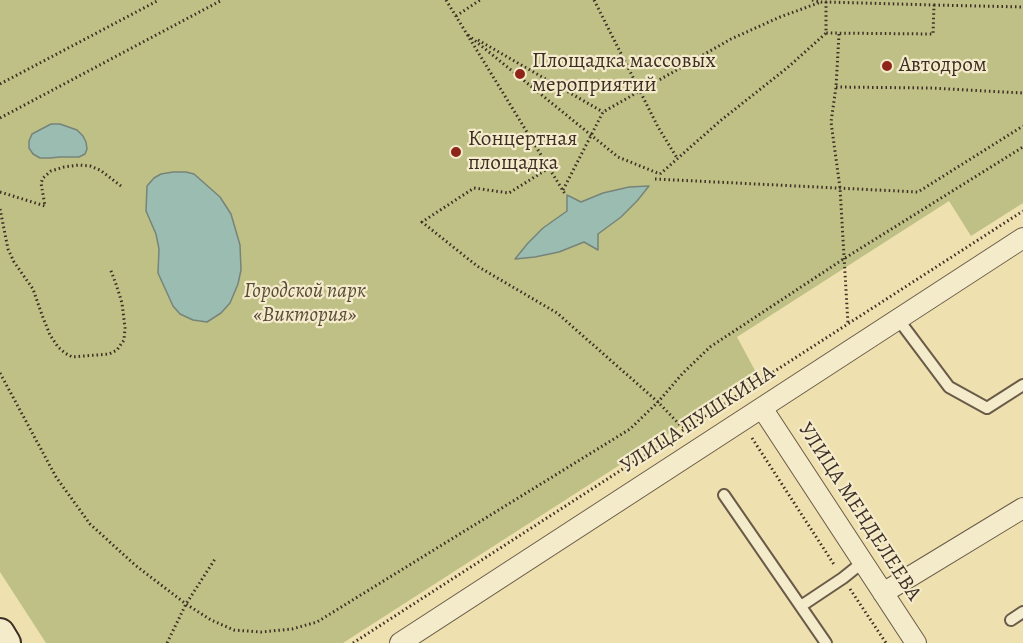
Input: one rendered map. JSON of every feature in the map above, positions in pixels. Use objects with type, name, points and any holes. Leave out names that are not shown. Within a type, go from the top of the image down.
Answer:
[{"type":"main road","points":[[0,633],[6,643]]},
{"type":"street","name":"УЛИЦА ПУШКИНА","points":[[400,643],[1023,238]]},
{"type":"street","name":"УЛИЦА МЕНДЕЛЕЕВА","points":[[762,408],[916,643]]},
{"type":"street","points":[[883,593],[1023,508]]},
{"type":"lane","points":[[898,319],[948,387],[958,393],[987,408],[1023,385]]},
{"type":"lane","points":[[724,495],[826,643]]},
{"type":"lane","points":[[801,606],[863,562]]},
{"type":"lane","points":[[1011,620],[1023,612]]},
{"type":"path","points":[[0,84],[159,0]]},
{"type":"path","points":[[0,118],[222,0]]},
{"type":"path","points":[[446,0],[564,192],[603,112],[730,39],[780,17],[826,1],[1023,7]]},
{"type":"path","points":[[456,16],[480,0]]},
{"type":"path","points":[[594,0],[658,127],[677,158]]},
{"type":"path","points":[[812,0],[821,2]]},
{"type":"path","points":[[826,1],[826,33]]},
{"type":"path","points":[[934,5],[933,34],[826,33],[787,68],[720,121],[655,179],[918,192],[1023,126]]},
{"type":"path","points":[[839,34],[836,87],[831,122],[840,188],[848,324]]},
{"type":"path","points":[[468,35],[603,112]]},
{"type":"path","points":[[468,35],[618,157],[660,174]]},
{"type":"path","points":[[836,87],[930,88],[1023,93]]},
{"type":"path","points":[[0,373],[56,477],[90,524],[135,566],[186,604],[211,620],[234,630],[261,632],[292,629],[317,622],[630,429],[710,347],[844,258],[1023,147]]},
{"type":"path","points":[[0,192],[45,206],[41,183],[43,178],[51,171],[64,166],[79,165],[100,170],[121,186]]},
{"type":"path","points":[[549,168],[509,193],[474,188],[422,222],[477,266],[556,313],[658,402],[681,426],[686,428]]},
{"type":"path","points":[[0,209],[8,249],[14,262],[33,289],[50,334],[58,347],[72,357],[109,354],[117,350],[124,340],[122,303],[110,268]]},
{"type":"path","points":[[353,643],[1023,211]]},
{"type":"path","points":[[741,421],[886,643]]},
{"type":"path","points":[[167,643],[186,604],[215,559]]},
{"type":"green space","name":"Городской парк «Виктория»","points":[[0,0],[1023,0],[1023,203],[971,236],[949,201],[737,337],[758,376],[343,643],[46,643],[0,572]]},
{"type":"water","points":[[51,124],[60,124],[77,130],[86,142],[85,154],[79,157],[40,158],[33,154],[29,148],[32,134]]},
{"type":"water","points":[[173,172],[194,174],[220,197],[231,214],[240,245],[241,270],[230,303],[221,313],[207,322],[193,320],[180,314],[173,306],[158,273],[159,249],[156,234],[146,211],[147,186],[161,174]]},
{"type":"water","points":[[649,186],[621,217],[598,234],[598,250],[584,242],[559,252],[515,259],[543,228],[567,211],[567,195],[581,202],[603,193],[629,187]]},
{"type":"place","name":"Автодром","points":[[887,66]]},
{"type":"place","name":"Площадка массовых мероприятий","points":[[520,74]]},
{"type":"place","name":"Концертная площадка","points":[[456,152]]}]
